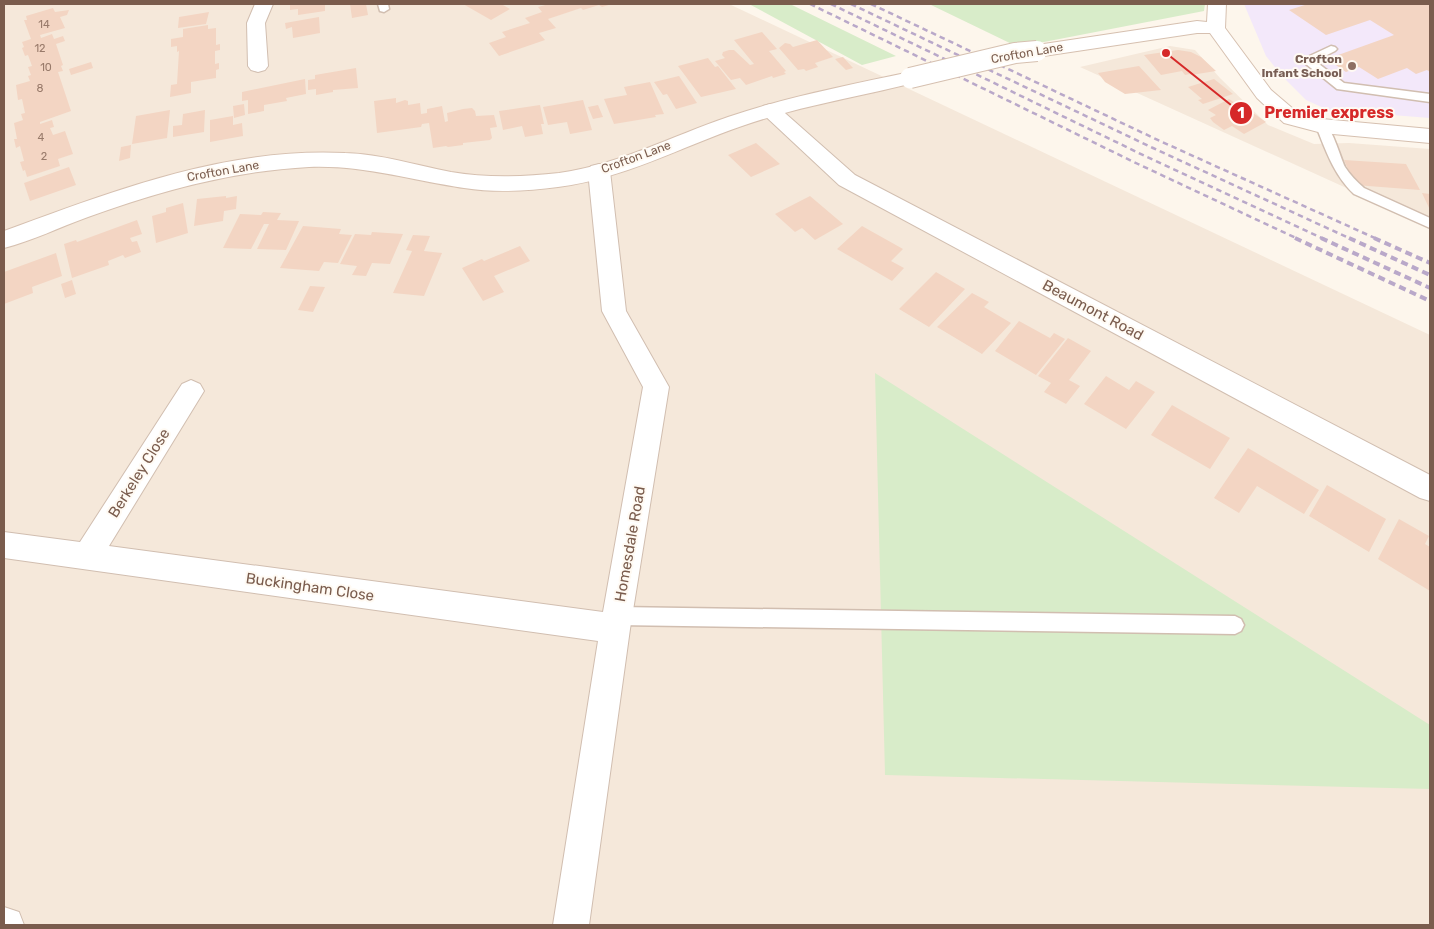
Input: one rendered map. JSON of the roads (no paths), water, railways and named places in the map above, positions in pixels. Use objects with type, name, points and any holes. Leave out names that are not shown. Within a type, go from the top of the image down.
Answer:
[{"type":"street","points":[[258,66],[256,23],[264,4]]},
{"type":"street","points":[[1217,4],[1216,28],[1264,94],[1291,118],[1322,126],[1430,136]]},
{"type":"street","name":"Crofton Lane","points":[[4,240],[100,204],[165,183],[238,166],[295,161],[349,160],[483,183],[522,183],[562,179],[625,164],[698,134],[770,110],[1015,53],[1197,27],[1216,28]]},
{"type":"street","name":"Beaumont Road","points":[[770,110],[847,180],[1430,488]]},
{"type":"street","name":"Homesdale Road","points":[[571,925],[616,623],[656,388],[614,311],[599,171]]},
{"type":"street","name":"Berkeley Close","points":[[87,556],[190,390]]},
{"type":"street","name":"Buckingham Close","points":[[4,545],[616,623]]},
{"type":"lane","points":[[1331,49],[1307,60],[1341,86],[1430,98]]},
{"type":"lane","points":[[1322,126],[1333,150],[1338,167],[1350,184],[1359,191],[1430,223]]},
{"type":"lane","points":[[616,623],[1235,625]]},
{"type":"railway","points":[[810,4],[1138,164],[1298,239]]},
{"type":"railway","points":[[831,4],[1145,156],[1324,239]]},
{"type":"railway","points":[[851,4],[1153,148],[1351,239]]},
{"type":"railway","points":[[871,4],[1160,141],[1377,239]]},
{"type":"railway","points":[[1295,238],[1430,301]]},
{"type":"railway","points":[[1321,238],[1430,288]]},
{"type":"railway","points":[[1349,238],[1430,275]]},
{"type":"railway","points":[[1374,238],[1430,263]]},
{"type":"place","name":"Premier express","points":[[1166,53]]},
{"type":"place","name":"Crofton Infant School","points":[[1352,66]]}]
